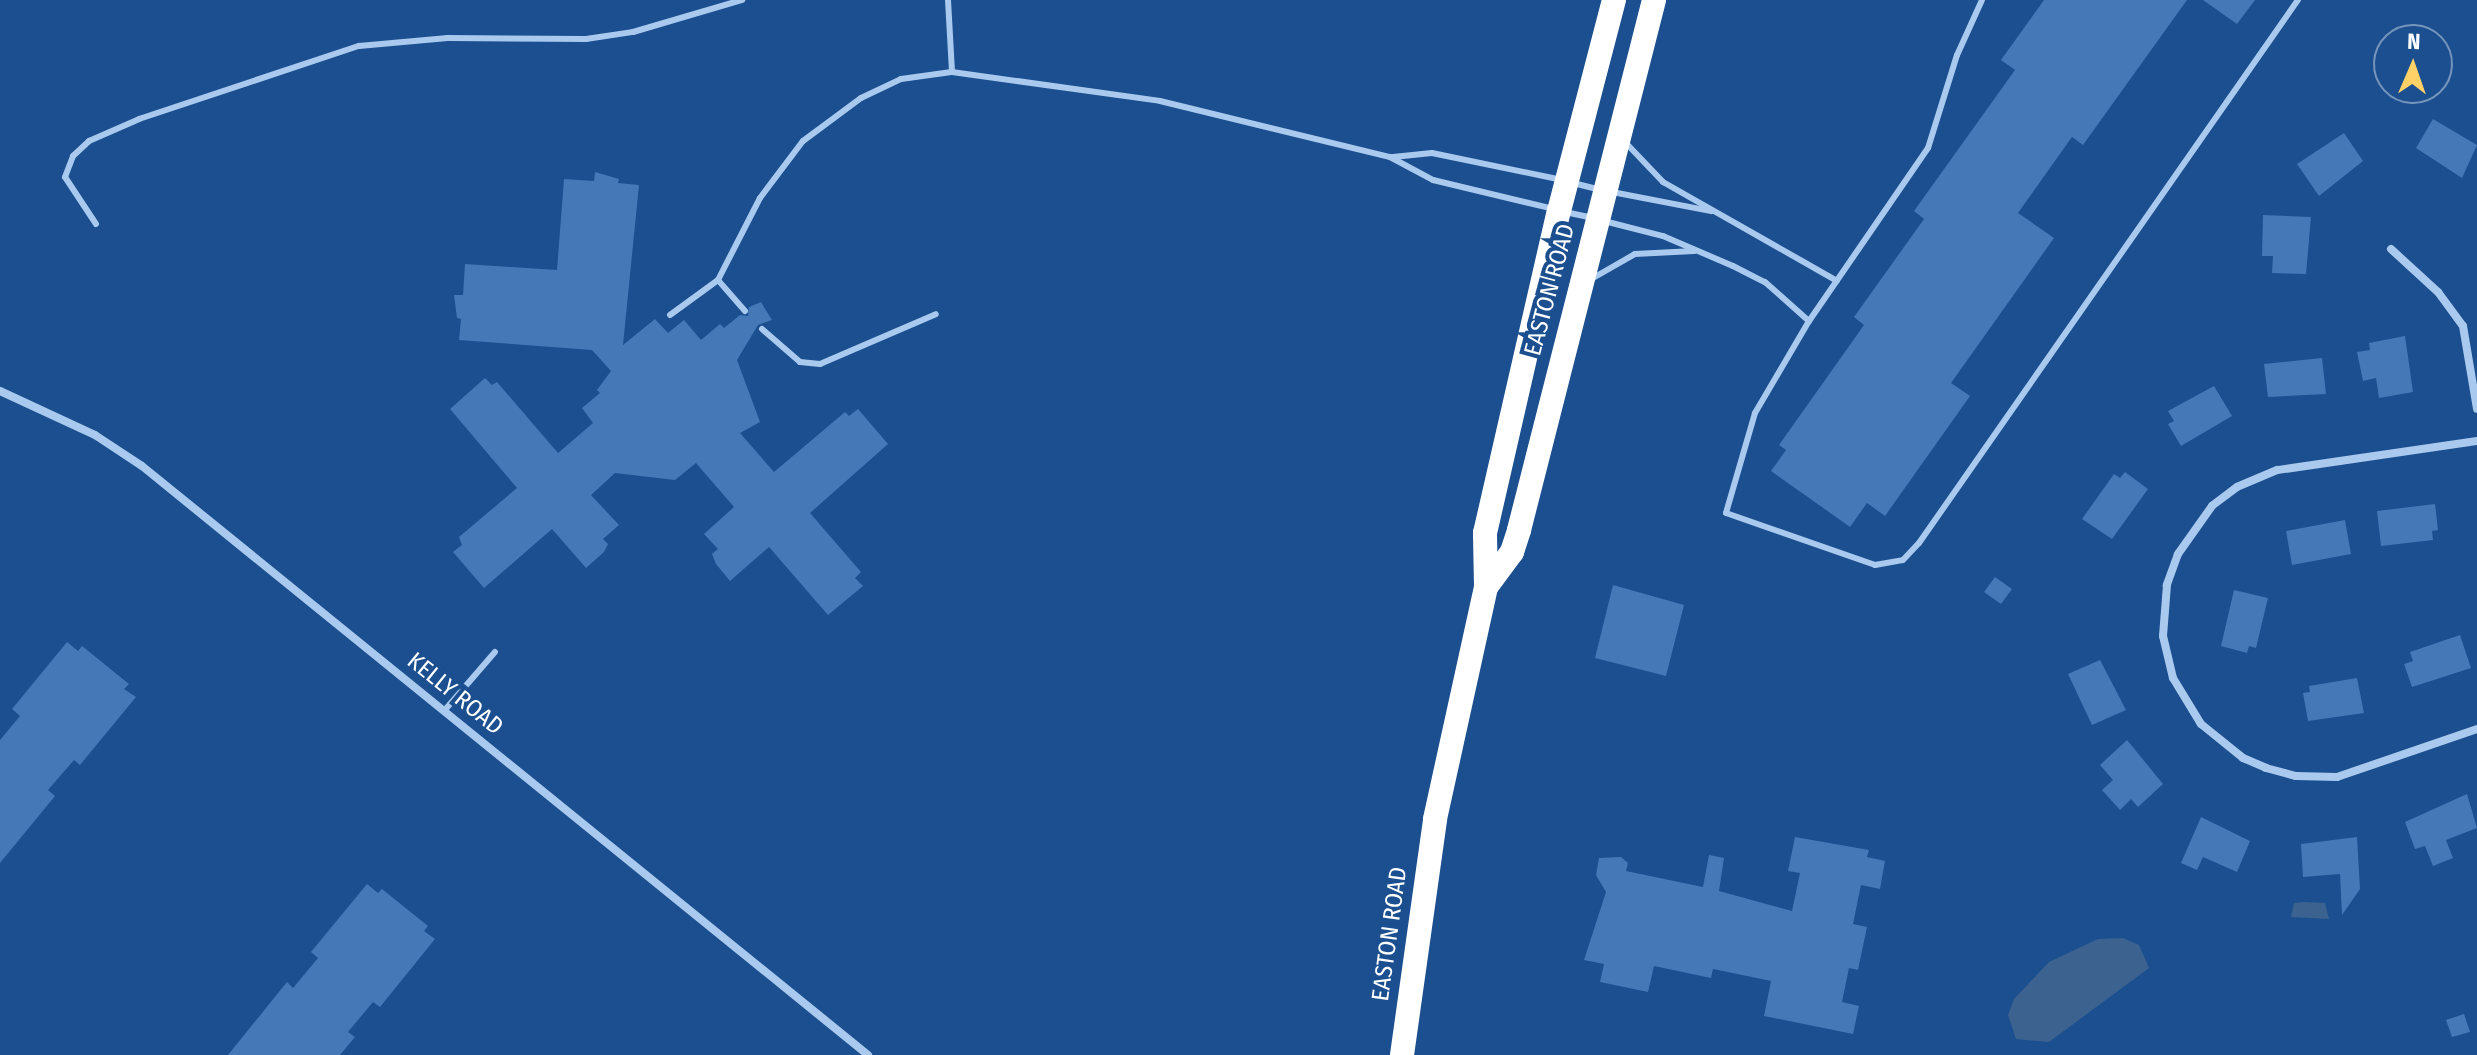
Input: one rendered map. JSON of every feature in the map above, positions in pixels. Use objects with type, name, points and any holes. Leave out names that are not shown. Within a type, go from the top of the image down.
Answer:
[{"type":"highway","name":"EASTON ROAD","points":[[1402,1055],[1435,819],[1486,587],[1485,533],[1559,211],[1614,0]]},
{"type":"highway","name":"EASTON ROAD","points":[[1486,587],[1512,552],[1519,530],[1654,0]]},
{"type":"street","points":[[2391,249],[2438,292],[2463,326],[2477,409]]},
{"type":"street","name":"KELLY ROAD","points":[[0,391],[95,435],[142,466],[868,1055]]},
{"type":"street","points":[[2477,441],[2277,470],[2237,487],[2212,506],[2178,554],[2167,585],[2163,636],[2173,678],[2201,724],[2243,758],[2266,768],[2296,776],[2337,777],[2477,729]]},
{"type":"lane","points":[[96,224],[65,177],[73,156],[89,141],[139,119],[359,46],[448,38],[586,39],[633,32],[742,0]]},
{"type":"lane","points":[[948,0],[952,72]]},
{"type":"lane","points":[[1982,0],[1957,55],[1928,148],[1809,321],[1755,413],[1726,513],[1875,565],[1903,560],[2034,383],[2298,0]]},
{"type":"lane","points":[[670,315],[718,280],[760,198],[803,141],[861,98],[901,79],[952,72],[1160,101],[1390,157],[1433,180],[1663,236],[1765,282],[1809,321]]},
{"type":"lane","points":[[1619,136],[1663,182],[1837,281]]},
{"type":"lane","points":[[1390,157],[1432,153],[1711,211]]},
{"type":"lane","points":[[1576,300],[1598,272],[1617,260],[1635,254],[1695,251]]},
{"type":"lane","points":[[718,280],[745,311]]},
{"type":"lane","points":[[762,329],[800,362],[820,364],[936,314]]},
{"type":"lane","points":[[444,711],[495,652]]},
{"type":"water","points":[[2294,903],[2325,903],[2329,919],[2291,917]]},
{"type":"water","points":[[2123,938],[2139,945],[2149,968],[2049,1042],[2016,1039],[2008,1015],[2014,999],[2049,962],[2098,939]]},
{"type":"building","points":[[2044,0],[2187,0],[2083,145],[2072,137],[2018,213],[2054,238],[1951,383],[1970,396],[1885,516],[1867,503],[1850,527],[1771,471],[1786,450],[1779,445],[1864,325],[1854,317],[1924,219],[1914,211],[2015,70],[2001,60]]},
{"type":"building","points":[[2203,0],[2255,0],[2237,24]]},
{"type":"building","points":[[2433,119],[2477,145],[2462,178],[2416,148]]},
{"type":"building","points":[[2344,133],[2363,161],[2319,196],[2297,164]]},
{"type":"building","points":[[595,172],[619,179],[618,183],[639,185],[623,345],[655,319],[668,333],[684,320],[701,340],[720,324],[724,328],[740,315],[748,316],[749,307],[761,302],[772,320],[758,325],[737,360],[760,422],[740,433],[774,472],[845,412],[849,416],[858,409],[888,444],[810,513],[861,572],[855,578],[863,586],[828,615],[769,547],[730,581],[712,554],[718,549],[704,534],[734,507],[696,463],[675,480],[615,473],[591,495],[619,525],[603,539],[608,544],[604,552],[586,568],[552,529],[484,588],[453,552],[462,545],[459,537],[517,488],[450,409],[485,378],[492,385],[497,382],[558,453],[593,423],[582,408],[600,393],[597,390],[611,371],[592,350],[459,340],[461,319],[457,318],[454,295],[463,295],[465,264],[557,270],[564,179],[594,181]]},
{"type":"building","points":[[2263,215],[2311,217],[2306,274],[2272,273],[2273,256],[2262,256]]},
{"type":"building","points":[[2405,336],[2413,392],[2379,398],[2376,378],[2363,381],[2357,352],[2370,350],[2369,343]]},
{"type":"building","points":[[2322,358],[2326,394],[2268,397],[2264,364]]},
{"type":"building","points":[[2214,386],[2232,416],[2181,446],[2168,424],[2174,421],[2168,411]]},
{"type":"building","points":[[2125,472],[2148,489],[2112,539],[2082,519],[2114,474],[2120,478]]},
{"type":"building","points":[[2435,504],[2438,530],[2432,531],[2433,540],[2381,546],[2377,511]]},
{"type":"building","points":[[2345,520],[2351,554],[2292,565],[2286,531]]},
{"type":"building","points":[[1995,577],[2012,589],[2001,604],[1984,592]]},
{"type":"building","points":[[1613,585],[1684,605],[1666,676],[1595,658]]},
{"type":"building","points":[[2234,590],[2268,598],[2256,648],[2249,646],[2247,653],[2221,646]]},
{"type":"building","points":[[2460,635],[2471,668],[2412,687],[2404,664],[2413,661],[2410,652]]},
{"type":"building","points":[[67,642],[78,651],[82,646],[129,684],[124,689],[136,697],[80,765],[74,760],[48,790],[55,796],[0,863],[0,740],[20,716],[12,709]]},
{"type":"building","points":[[2100,660],[2126,710],[2092,725],[2068,674]]},
{"type":"building","points":[[2357,678],[2364,713],[2308,721],[2303,693],[2310,692],[2309,686]]},
{"type":"building","points":[[2127,740],[2163,784],[2138,807],[2131,799],[2120,810],[2102,790],[2113,780],[2100,765]]},
{"type":"building","points":[[2467,794],[2477,828],[2446,840],[2453,858],[2433,866],[2425,846],[2415,849],[2405,822]]},
{"type":"building","points":[[2201,817],[2250,841],[2237,872],[2203,857],[2197,870],[2181,863]]},
{"type":"building","points":[[1795,837],[1869,850],[1867,857],[1885,861],[1880,889],[1861,885],[1853,924],[1867,927],[1858,970],[1849,968],[1842,1002],[1859,1006],[1853,1034],[1764,1016],[1771,981],[1713,969],[1711,978],[1654,966],[1648,992],[1600,982],[1604,964],[1584,960],[1606,892],[1596,875],[1599,858],[1621,857],[1628,863],[1626,871],[1703,887],[1709,855],[1724,858],[1719,891],[1792,911],[1800,873],[1788,871]]},
{"type":"building","points":[[2357,837],[2360,889],[2342,915],[2340,874],[2303,877],[2301,844]]},
{"type":"building","points":[[367,884],[378,893],[382,889],[428,926],[424,931],[435,939],[380,1007],[373,1002],[348,1032],[355,1037],[340,1055],[228,1055],[287,982],[293,988],[318,958],[311,952]]},
{"type":"building","points":[[2464,1014],[2470,1032],[2452,1037],[2446,1020]]}]
